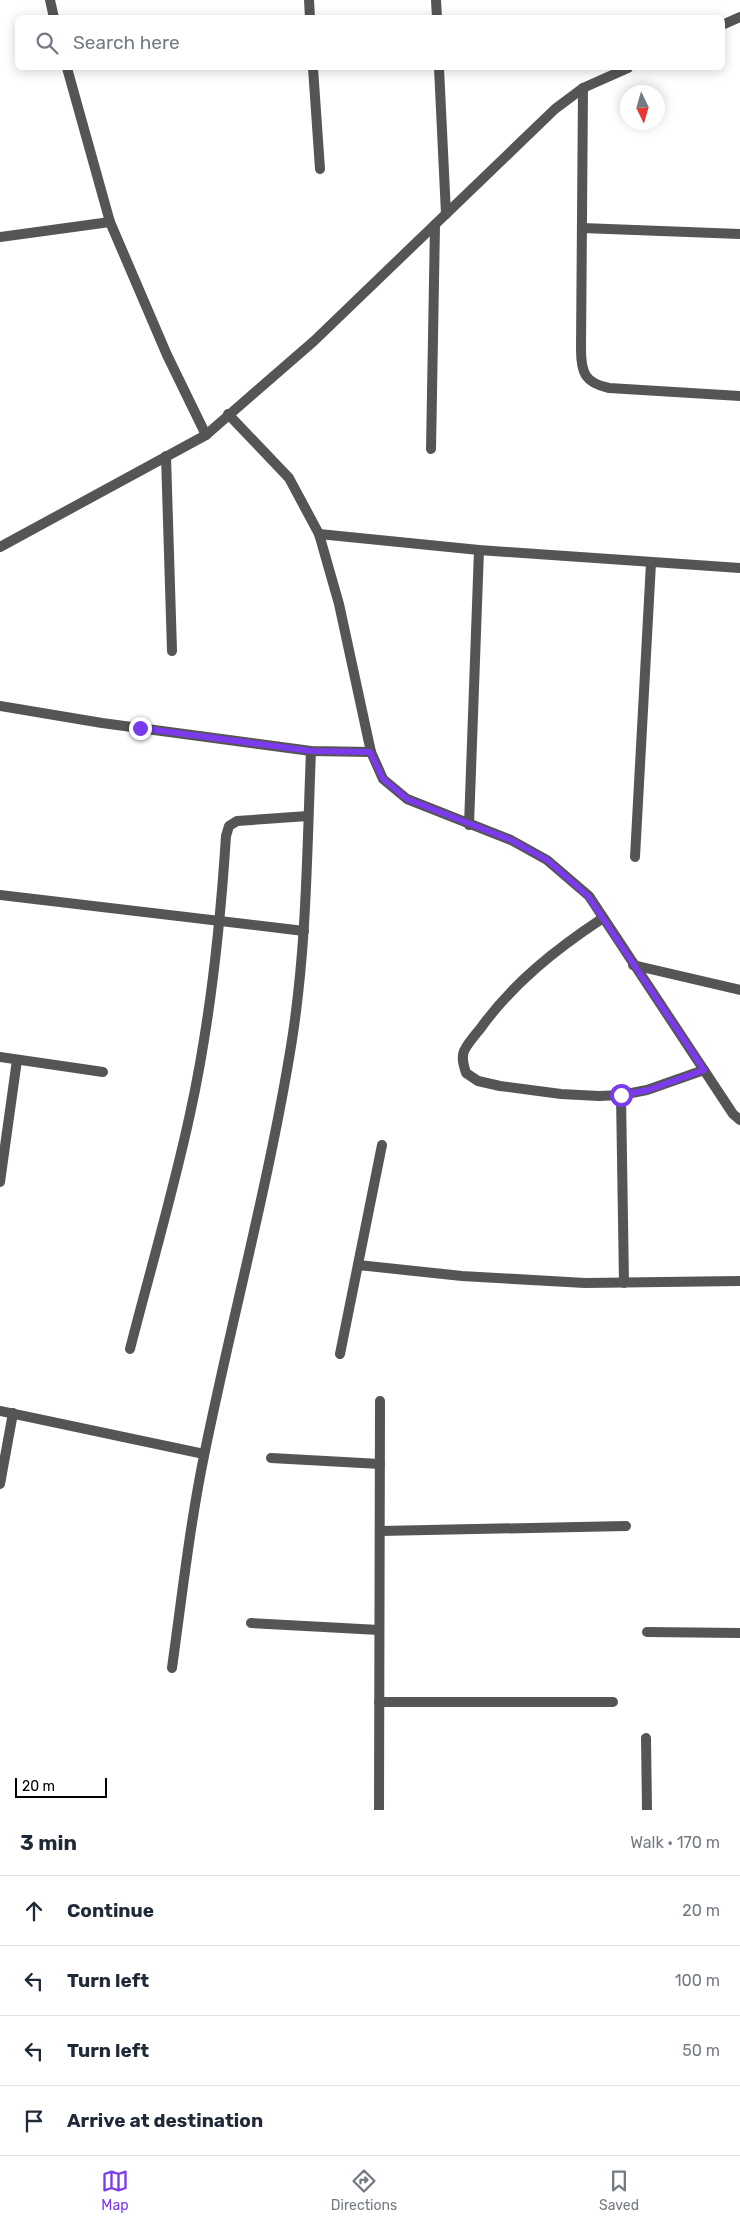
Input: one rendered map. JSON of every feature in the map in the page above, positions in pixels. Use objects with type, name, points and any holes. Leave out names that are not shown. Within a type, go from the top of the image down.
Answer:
[{"type":"street","points":[[50,0],[53,15]]},
{"type":"street","points":[[310,0],[310,15]]},
{"type":"street","points":[[436,0],[437,15]]},
{"type":"street","points":[[725,24],[740,17]]},
{"type":"street","points":[[68,70],[110,222],[167,355],[206,434]]},
{"type":"street","points":[[314,70],[320,169]]},
{"type":"street","points":[[439,70],[446,214]]},
{"type":"street","points":[[0,548],[206,434],[314,341],[555,109],[583,88],[624,70]]},
{"type":"street","points":[[583,88],[581,362],[586,377],[591,382],[609,388],[740,396]]},
{"type":"street","points":[[0,237],[110,222]]},
{"type":"street","points":[[431,449],[435,225]]},
{"type":"street","points":[[582,228],[740,234]]},
{"type":"street","points":[[228,414],[289,478],[319,534],[339,604],[370,752],[383,779],[407,799],[511,840],[547,860],[588,896],[733,1114],[740,1120]]},
{"type":"street","points":[[166,456],[172,651]]},
{"type":"street","points":[[319,534],[479,550],[740,568]]},
{"type":"street","points":[[469,825],[479,550]]},
{"type":"street","points":[[635,857],[651,563]]},
{"type":"street","points":[[0,706],[102,723],[311,751],[370,752]]},
{"type":"street","points":[[172,1668],[185,1570],[204,1454],[272,1145],[292,1038],[304,931],[311,751]]},
{"type":"street","points":[[130,1349],[190,1115],[207,1024],[220,922],[226,836],[230,826],[237,821],[308,816]]},
{"type":"street","points":[[0,895],[304,931]]},
{"type":"street","points":[[603,918],[563,944],[526,976],[493,1010],[464,1051],[462,1062],[466,1073],[478,1081],[500,1086],[561,1094],[621,1095],[648,1090],[704,1070]]},
{"type":"street","points":[[634,964],[740,990]]},
{"type":"street","points":[[0,1057],[102,1072]]},
{"type":"street","points":[[0,1182],[17,1060]]},
{"type":"street","points":[[621,1095],[624,1283]]},
{"type":"street","points":[[340,1354],[382,1145]]},
{"type":"street","points":[[358,1265],[462,1276],[585,1283],[740,1281]]},
{"type":"street","points":[[378,1810],[380,1401]]},
{"type":"street","points":[[0,1411],[204,1454]]},
{"type":"street","points":[[0,1484],[13,1413]]},
{"type":"street","points":[[271,1458],[380,1464]]},
{"type":"street","points":[[380,1531],[626,1526]]},
{"type":"street","points":[[251,1623],[380,1630]]},
{"type":"street","points":[[647,1632],[740,1633]]},
{"type":"street","points":[[379,1702],[614,1702]]},
{"type":"street","points":[[646,1738],[647,1810]]},
{"type":"route","points":[[140,728],[311,751],[370,752],[383,779],[407,799],[511,840],[547,860],[588,896],[704,1070],[648,1090],[621,1095]]}]
